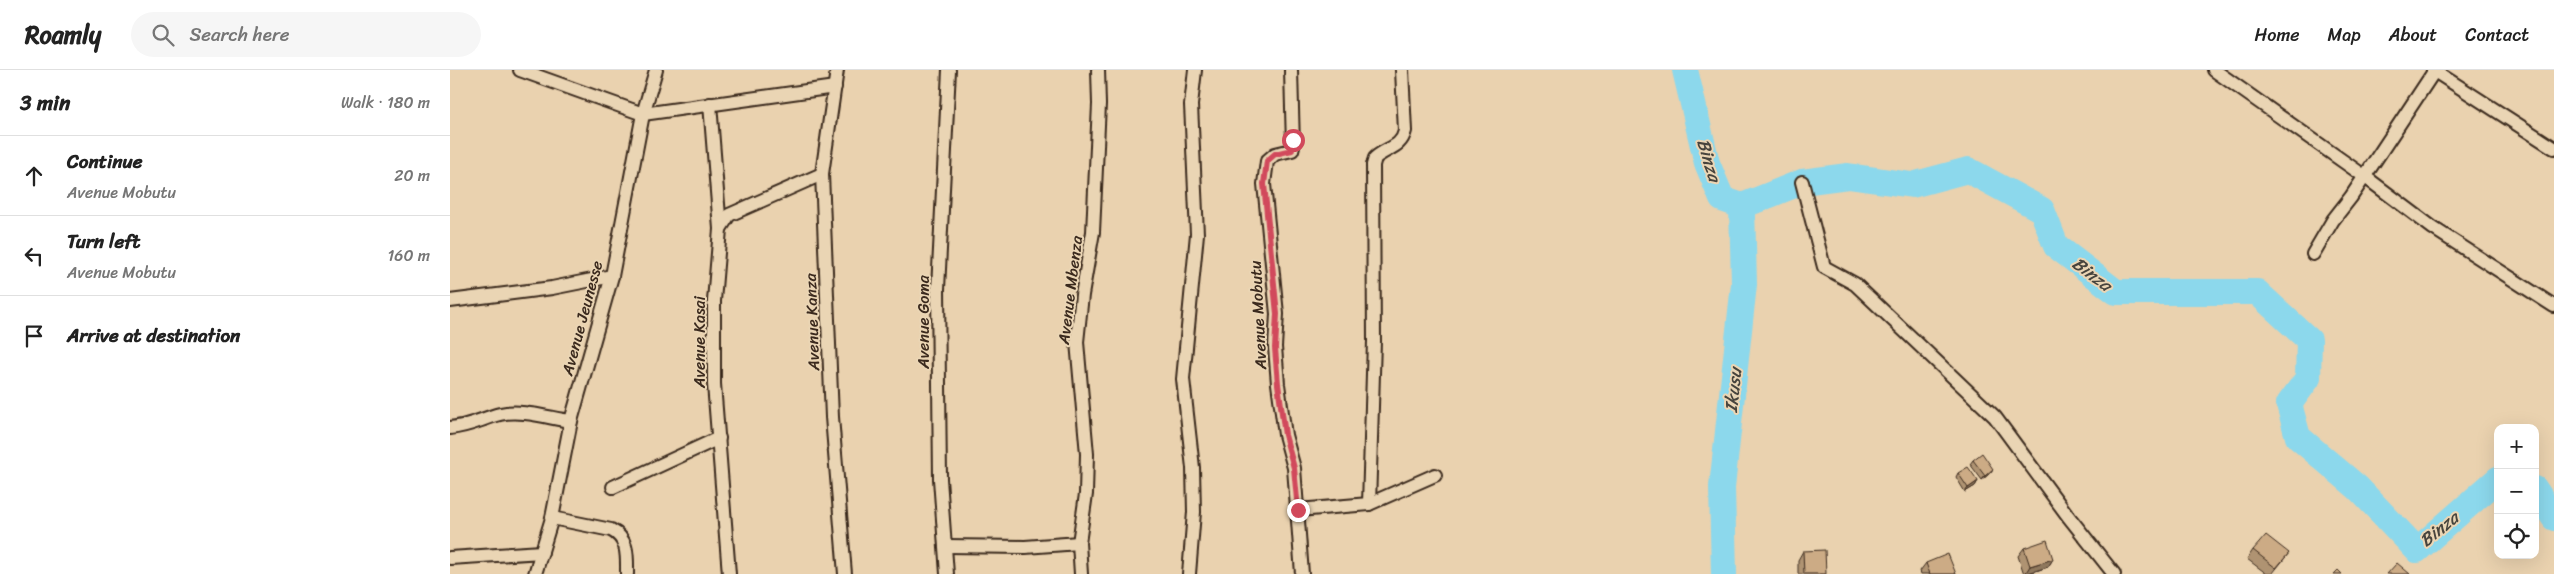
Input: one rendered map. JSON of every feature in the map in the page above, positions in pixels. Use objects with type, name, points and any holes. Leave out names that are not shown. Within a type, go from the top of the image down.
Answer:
[{"type":"street","points":[[520,70],[643,114],[835,87]]},
{"type":"street","name":"Avenue Jeunesse","points":[[535,574],[552,518],[571,421],[612,276],[643,114],[656,70]]},
{"type":"street","name":"Avenue Kanza","points":[[836,70],[822,174],[832,417],[845,574]]},
{"type":"street","name":"Avenue Goma","points":[[947,574],[940,479],[938,289],[949,70]]},
{"type":"street","name":"Avenue Mbenza","points":[[1081,574],[1079,543],[1086,494],[1087,454],[1077,342],[1082,295],[1094,232],[1099,104],[1098,70]]},
{"type":"street","points":[[1189,574],[1194,512],[1193,468],[1183,379],[1197,234],[1191,106],[1195,70]]},
{"type":"street","name":"Avenue Mobutu","points":[[1291,70],[1293,146],[1292,150],[1275,154],[1267,161],[1264,184],[1277,314],[1275,348],[1278,384],[1285,435],[1294,468],[1302,574]]},
{"type":"street","points":[[1369,504],[1374,331],[1373,165],[1375,158],[1397,146],[1403,140],[1405,130],[1402,70]]},
{"type":"street","points":[[2214,70],[2364,176],[2433,228],[2554,306]]},
{"type":"street","points":[[2313,254],[2333,220],[2434,70],[2554,148]]},
{"type":"street","name":"Avenue Kasai","points":[[710,104],[720,229],[714,301],[714,384],[729,574]]},
{"type":"street","points":[[720,229],[729,215],[822,174]]},
{"type":"street","points":[[1802,182],[1824,267],[1855,284],[1995,417],[2068,516],[2114,574]]},
{"type":"street","points":[[450,301],[552,288],[612,276]]},
{"type":"street","points":[[450,428],[471,426],[501,414],[571,421]]},
{"type":"street","points":[[612,487],[719,438]]},
{"type":"street","points":[[1298,510],[1369,504],[1435,475]]},
{"type":"street","points":[[552,518],[611,530],[620,534],[625,545],[626,574]]},
{"type":"street","points":[[946,546],[1025,547],[1079,543]]},
{"type":"street","points":[[450,558],[542,552]]},
{"type":"building","points":[[1982,453],[1993,469],[1985,476],[1973,460]]},
{"type":"building","points":[[1968,467],[1978,481],[1968,488],[1958,473]]},
{"type":"building","points":[[2266,535],[2289,553],[2276,568],[2253,550]]},
{"type":"building","points":[[2047,540],[2053,559],[2030,566],[2024,548]]},
{"type":"building","points":[[1825,550],[1826,574],[1804,574],[1803,551]]},
{"type":"building","points":[[1948,554],[1956,574],[1930,574],[1926,563]]},
{"type":"building","points":[[2397,563],[2410,574],[2387,574]]},
{"type":"building","points":[[2338,570],[2342,574],[2334,574]]},
{"type":"waterway","name":"Binza","points":[[1685,70],[1707,163],[1722,199],[1742,206],[1802,182],[1848,176],[1912,185],[1968,170],[2042,210],[2056,246],[2116,292],[2257,292],[2309,340],[2308,378],[2289,404],[2298,437],[2358,488],[2417,550],[2494,483]]},
{"type":"waterway","name":"Ikusu","points":[[1724,574],[1722,487],[1744,284],[1742,206]]},
{"type":"waterway","name":"Binza","points":[[2539,495],[2554,518]]},
{"type":"route","points":[[1293,140],[1292,150],[1275,154],[1267,161],[1264,184],[1277,314],[1275,348],[1278,384],[1285,435],[1294,468],[1298,510]]}]
